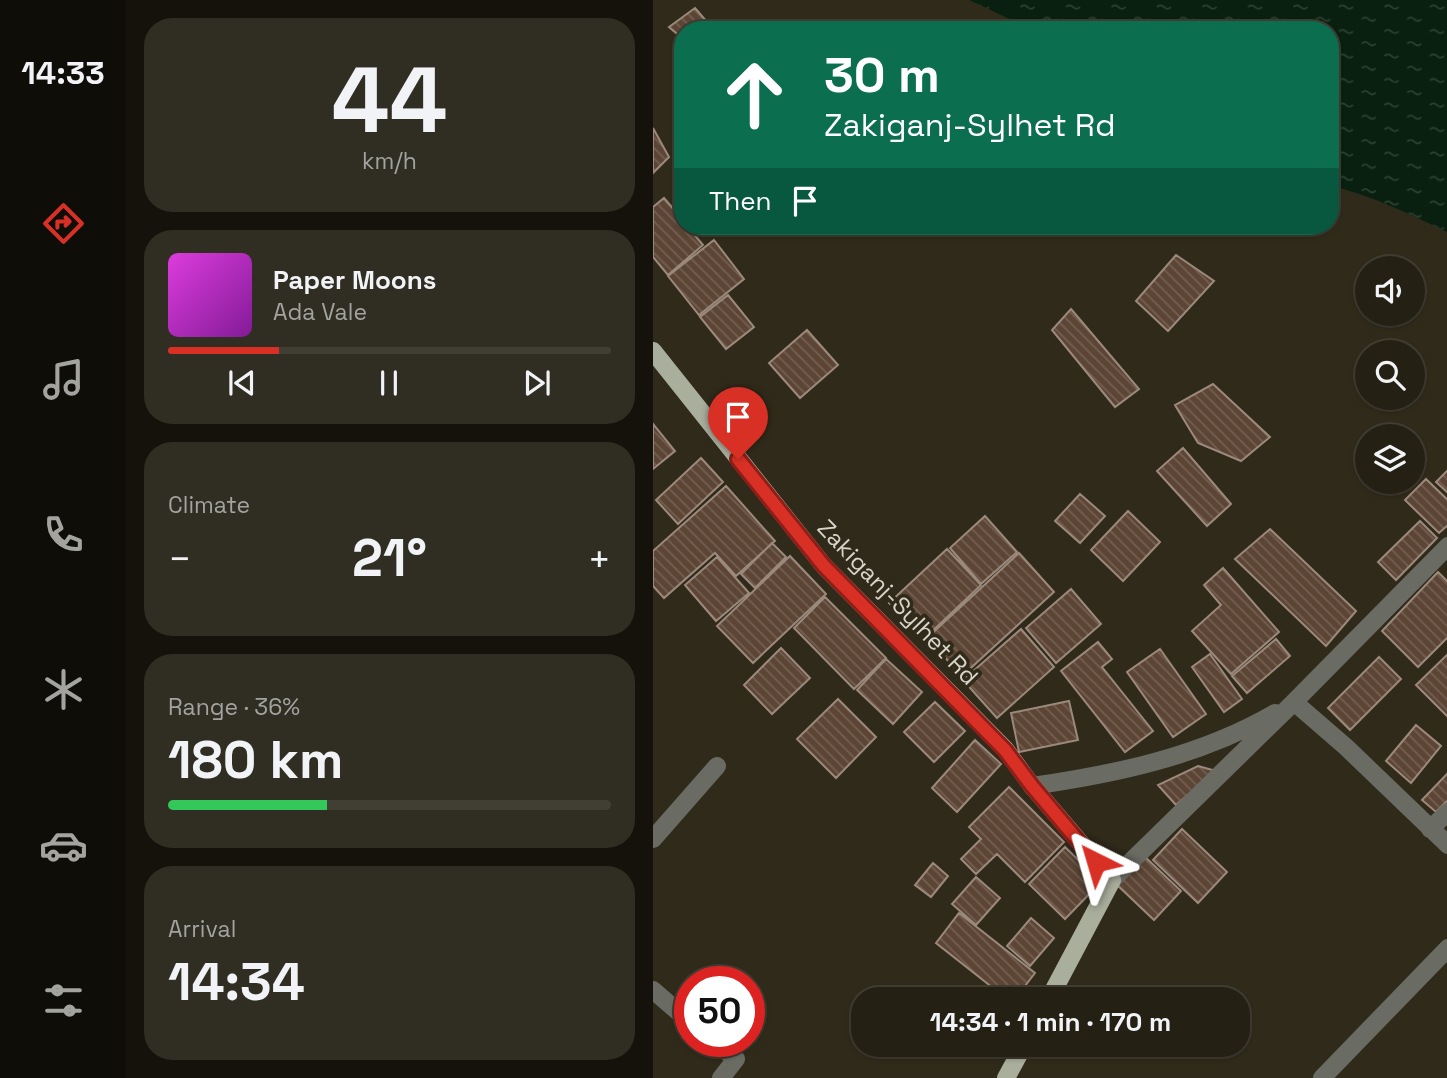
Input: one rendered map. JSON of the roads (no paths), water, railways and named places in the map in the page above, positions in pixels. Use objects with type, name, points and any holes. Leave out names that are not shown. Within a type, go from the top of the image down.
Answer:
[{"type":"main road","name":"Zakiganj-Sylhet Rd","points":[[653,351],[824,566],[1005,750],[1112,880]]},
{"type":"main road","points":[[1055,987],[1112,880]]},
{"type":"main road","points":[[1006,1078],[1017,1057]]},
{"type":"street","points":[[1112,880],[1447,546]]},
{"type":"street","points":[[1032,786],[1091,778],[1203,747],[1263,720],[1293,702]]},
{"type":"street","points":[[1293,702],[1346,747],[1447,845]]},
{"type":"street","points":[[654,834],[717,766]]},
{"type":"street","points":[[1430,829],[1447,812]]},
{"type":"street","points":[[1322,1078],[1447,947]]},
{"type":"street","points":[[653,990],[674,1008]]},
{"type":"street","points":[[721,1078],[736,1059],[734,1057]]},
{"type":"water","points":[[969,0],[1447,0],[1447,232],[1375,200],[1339,188],[1339,21],[1014,21]]}]
